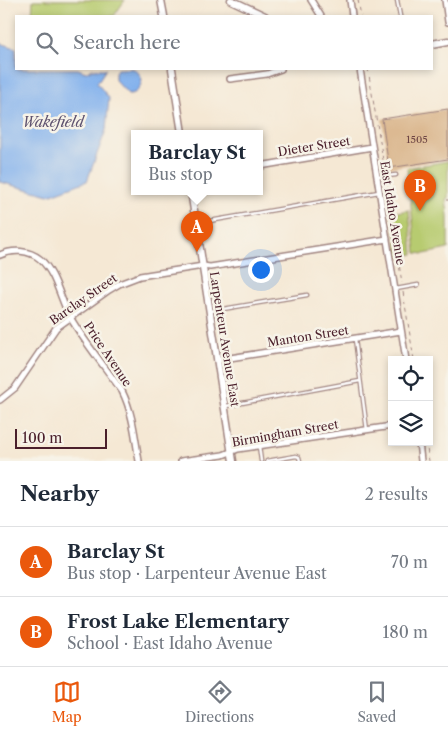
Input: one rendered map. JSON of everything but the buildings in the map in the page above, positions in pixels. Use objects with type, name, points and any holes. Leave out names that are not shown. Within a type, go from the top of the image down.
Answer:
[{"type":"street","points":[[162,0],[164,15]]},
{"type":"street","points":[[231,0],[263,15]]},
{"type":"street","points":[[311,0],[320,15]]},
{"type":"street","points":[[350,0],[352,15]]},
{"type":"street","points":[[445,0],[448,22]]},
{"type":"street","points":[[433,44],[448,41]]},
{"type":"street","points":[[172,70],[182,130]]},
{"type":"street","points":[[230,79],[266,74],[278,70]]},
{"type":"street","name":"East Idaho Avenue","points":[[360,70],[405,356]]},
{"type":"street","name":"Dieter Street","points":[[263,165],[372,147]]},
{"type":"street","name":"Larpenteur Avenue East","points":[[192,195],[232,461]]},
{"type":"street","name":"Barclay Street","points":[[0,400],[15,388],[56,328],[109,290],[130,279],[151,273],[203,266],[210,267],[387,239]]},
{"type":"street","name":"Price Avenue","points":[[0,255],[10,251],[24,251],[42,261],[50,272],[70,318],[122,391],[127,401],[134,424],[139,461]]},
{"type":"street","name":"Manton Street","points":[[217,360],[401,331]]},
{"type":"street","name":"Birmingham Street","points":[[181,461],[223,455],[259,446],[388,427]]},
{"type":"street","points":[[419,446],[421,461]]},
{"type":"lane","points":[[397,0],[400,15]]},
{"type":"lane","points":[[377,177],[396,175]]},
{"type":"lane","points":[[196,223],[380,192]]},
{"type":"lane","points":[[395,289],[418,285]]},
{"type":"lane","points":[[210,312],[307,295]]},
{"type":"lane","points":[[355,338],[368,430]]},
{"type":"lane","points":[[224,406],[360,381]]},
{"type":"lane","points":[[259,446],[261,461]]},
{"type":"lane","points":[[267,461],[296,456],[299,457],[300,461]]},
{"type":"path","points":[[358,0],[361,15]]},
{"type":"path","points":[[368,70],[413,356]]},
{"type":"path","points":[[378,154],[382,153]]},
{"type":"path","points":[[427,446],[429,461]]},
{"type":"green space","points":[[33,0],[125,0],[115,15],[32,15]]},
{"type":"green space","points":[[448,161],[448,198],[446,199],[448,249],[424,254],[416,253],[407,168]]},
{"type":"green space","points":[[409,210],[413,254],[399,257],[392,213]]},
{"type":"water","name":"Wakefield","points":[[0,43],[15,48],[15,70],[81,70],[86,72],[90,70],[105,70],[97,83],[109,98],[106,130],[87,181],[49,195],[0,182]]},
{"type":"water","points":[[116,70],[135,70],[138,72],[142,80],[136,92],[128,94],[115,80]]},
{"type":"place","name":"Frost Lake Elementary","points":[[420,211]]},
{"type":"place","name":"Barclay St","points":[[197,252]]}]
